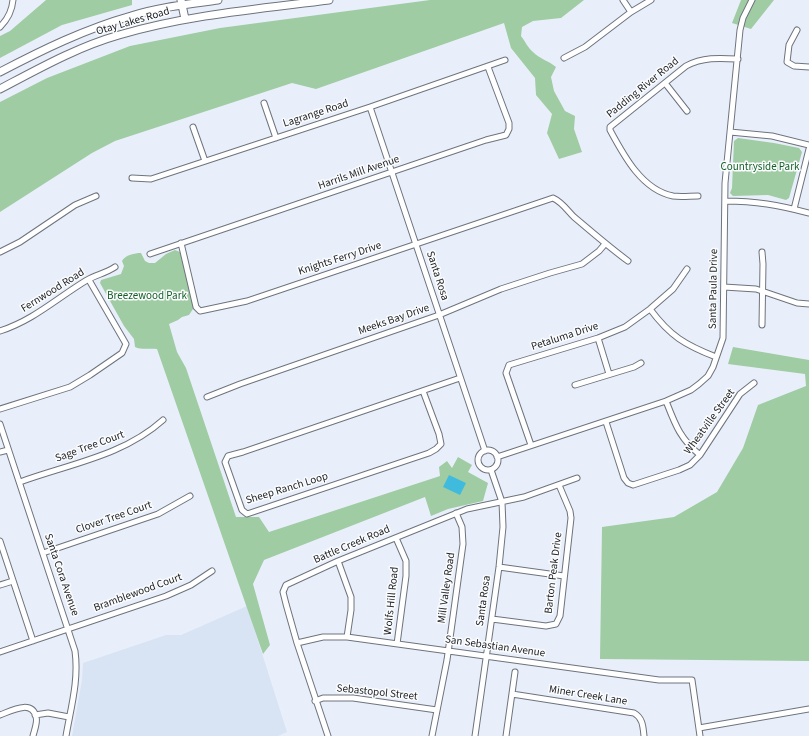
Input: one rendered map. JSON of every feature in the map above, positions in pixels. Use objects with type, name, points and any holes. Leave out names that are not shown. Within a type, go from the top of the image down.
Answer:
[{"type":"main road","name":"Otay Lakes Road","points":[[0,72],[45,49],[106,24],[182,2],[218,0]]},
{"type":"main road","name":"Otay Lakes Road","points":[[0,89],[48,64],[102,41],[158,24],[328,0]]},
{"type":"main road","points":[[182,2],[185,19]]},
{"type":"street","points":[[0,27],[7,20],[12,10],[13,0]]},
{"type":"street","points":[[623,0],[631,12]]},
{"type":"street","points":[[564,58],[586,47],[631,12],[651,0]]},
{"type":"street","name":"Santa Paula Drive","points":[[497,457],[666,401],[691,390],[708,376],[723,338],[725,201],[730,132],[740,30],[743,18],[752,0]]},
{"type":"street","points":[[796,30],[789,45],[788,62],[794,66],[809,67]]},
{"type":"street","name":"Padding River Road","points":[[698,196],[673,196],[649,185],[643,180],[633,166],[610,130],[610,127],[682,68],[708,58],[738,59]]},
{"type":"street","name":"Lagrange Road","points":[[132,178],[151,179],[370,107],[505,60]]},
{"type":"street","name":"Harrils Mill Avenue","points":[[150,254],[181,242],[486,140],[506,135],[509,129],[509,123],[488,67]]},
{"type":"street","points":[[665,83],[687,111]]},
{"type":"street","points":[[264,103],[276,138]]},
{"type":"street","name":"Santa Rosa","points":[[370,107],[485,451]]},
{"type":"street","points":[[193,127],[205,161]]},
{"type":"street","points":[[730,132],[772,136],[809,144]]},
{"type":"street","points":[[794,209],[809,150]]},
{"type":"street","points":[[0,252],[20,242],[75,205],[96,196]]},
{"type":"street","name":"Knights Ferry Drive","points":[[181,242],[196,307],[200,312],[247,301],[553,198],[559,201],[605,244]]},
{"type":"street","points":[[725,201],[758,202],[809,213]]},
{"type":"street","points":[[605,244],[628,261]]},
{"type":"street","name":"Meeks Bay Drive","points":[[207,397],[232,386],[439,315],[501,289],[582,264],[599,251],[605,244]]},
{"type":"street","points":[[762,252],[762,325]]},
{"type":"street","name":"Fernwood Road","points":[[0,331],[26,321],[88,280],[115,267]]},
{"type":"street","name":"Petaluma Drive","points":[[531,445],[506,373],[509,365],[598,338],[625,327],[650,309],[673,288],[688,269]]},
{"type":"street","points":[[0,409],[70,387],[122,353],[126,344],[88,280]]},
{"type":"street","points":[[724,287],[747,288],[762,291],[797,303],[809,304]]},
{"type":"street","points":[[650,309],[665,328],[683,342],[716,357]]},
{"type":"street","points":[[598,338],[609,374]]},
{"type":"street","points":[[575,385],[634,367],[641,363]]},
{"type":"street","name":"Sheep Ranch Loop","points":[[423,390],[440,434],[441,444],[436,449],[429,453],[246,514],[242,510],[225,462],[228,456],[423,390],[460,378]]},
{"type":"street","name":"Wheatville Street","points":[[606,422],[624,478],[628,483],[633,485],[690,465],[700,455],[740,394],[754,383]]},
{"type":"street","points":[[666,401],[677,430],[684,440],[700,455]]},
{"type":"street","name":"Sage Tree Court","points":[[20,482],[118,449],[140,438],[163,420]]},
{"type":"street","name":"Santa Cora Avenue","points":[[0,424],[76,651],[77,681],[66,736]]},
{"type":"street","points":[[0,452],[8,450]]},
{"type":"street","points":[[485,451],[491,451],[497,457],[498,464],[491,470],[482,468],[479,463],[479,457],[485,451]]},
{"type":"street","name":"Santa Rosa","points":[[475,736],[504,526],[502,502],[491,470]]},
{"type":"street","name":"Battle Creek Road","points":[[328,736],[297,643],[283,592],[284,587],[294,580],[338,561],[456,513],[479,506],[524,497],[577,478]]},
{"type":"street","name":"Barton Peak Drive","points":[[492,619],[546,626],[556,624],[560,616],[571,518],[570,511],[559,485]]},
{"type":"street","name":"Clover Tree Court","points":[[43,553],[158,514],[190,496]]},
{"type":"street","name":"Mill Valley Road","points":[[432,736],[449,650],[463,544],[462,527],[456,513]]},
{"type":"street","name":"Wolfs Hill Road","points":[[396,538],[406,561],[397,644]]},
{"type":"street","points":[[0,541],[33,641]]},
{"type":"street","points":[[338,561],[351,597],[351,610],[347,637]]},
{"type":"street","points":[[499,567],[564,576]]},
{"type":"street","name":"Bramblewood Court","points":[[0,652],[166,596],[191,585],[212,571]]},
{"type":"street","points":[[0,586],[13,581]]},
{"type":"street","name":"San Sebastian Avenue","points":[[297,643],[323,637],[347,637],[659,680],[692,680],[699,728]]},
{"type":"street","points":[[506,736],[515,672]]},
{"type":"street","name":"Miner Creek Lane","points":[[512,694],[634,714],[639,716],[642,722],[644,736]]},
{"type":"street","name":"Sebastopol Street","points":[[316,701],[323,698],[353,698],[437,710]]},
{"type":"street","points":[[0,714],[22,707],[28,707],[37,718],[33,736]]},
{"type":"street","points":[[700,736],[699,728],[809,709]]},
{"type":"street","points":[[35,715],[48,713],[70,717]]},
{"type":"shaded area","points":[[247,606],[287,732],[278,736],[72,736],[82,680],[83,663],[166,635],[181,635]]},
{"type":"green space","points":[[46,0],[132,0],[132,5],[62,25],[0,58],[0,36],[10,31]]},
{"type":"green space","points":[[430,0],[584,0],[561,18],[533,21],[522,27],[521,36],[530,49],[556,67],[551,77],[554,91],[565,111],[575,116],[574,129],[582,152],[559,159],[547,133],[552,114],[536,95],[535,78],[511,48],[504,23],[316,89],[292,83],[115,141],[92,153],[0,212],[0,102],[47,78],[130,46],[220,28]]},
{"type":"green space","points":[[741,0],[774,0],[751,29],[732,23]]},
{"type":"green space","name":"Countryside Park","points":[[738,138],[799,148],[802,152],[789,198],[786,200],[768,195],[733,196],[730,193],[732,188],[734,141]]},
{"type":"green space","name":"Breezewood Park","points":[[175,250],[180,252],[194,306],[189,315],[169,324],[177,352],[186,368],[236,517],[259,517],[269,532],[440,476],[439,467],[447,461],[452,468],[458,457],[472,465],[468,472],[488,483],[483,501],[448,509],[431,516],[425,497],[264,560],[253,584],[270,645],[263,654],[157,349],[135,347],[134,339],[124,326],[100,283],[101,280],[121,274],[124,266],[122,261],[128,256],[141,253],[145,261],[155,263],[166,254]]},
{"type":"green space","points":[[733,347],[809,360],[809,661],[600,659],[602,527],[674,517],[717,492],[743,448],[758,405],[806,386],[805,374],[728,364]]},
{"type":"water","points":[[449,475],[466,483],[460,495],[443,487]]}]
